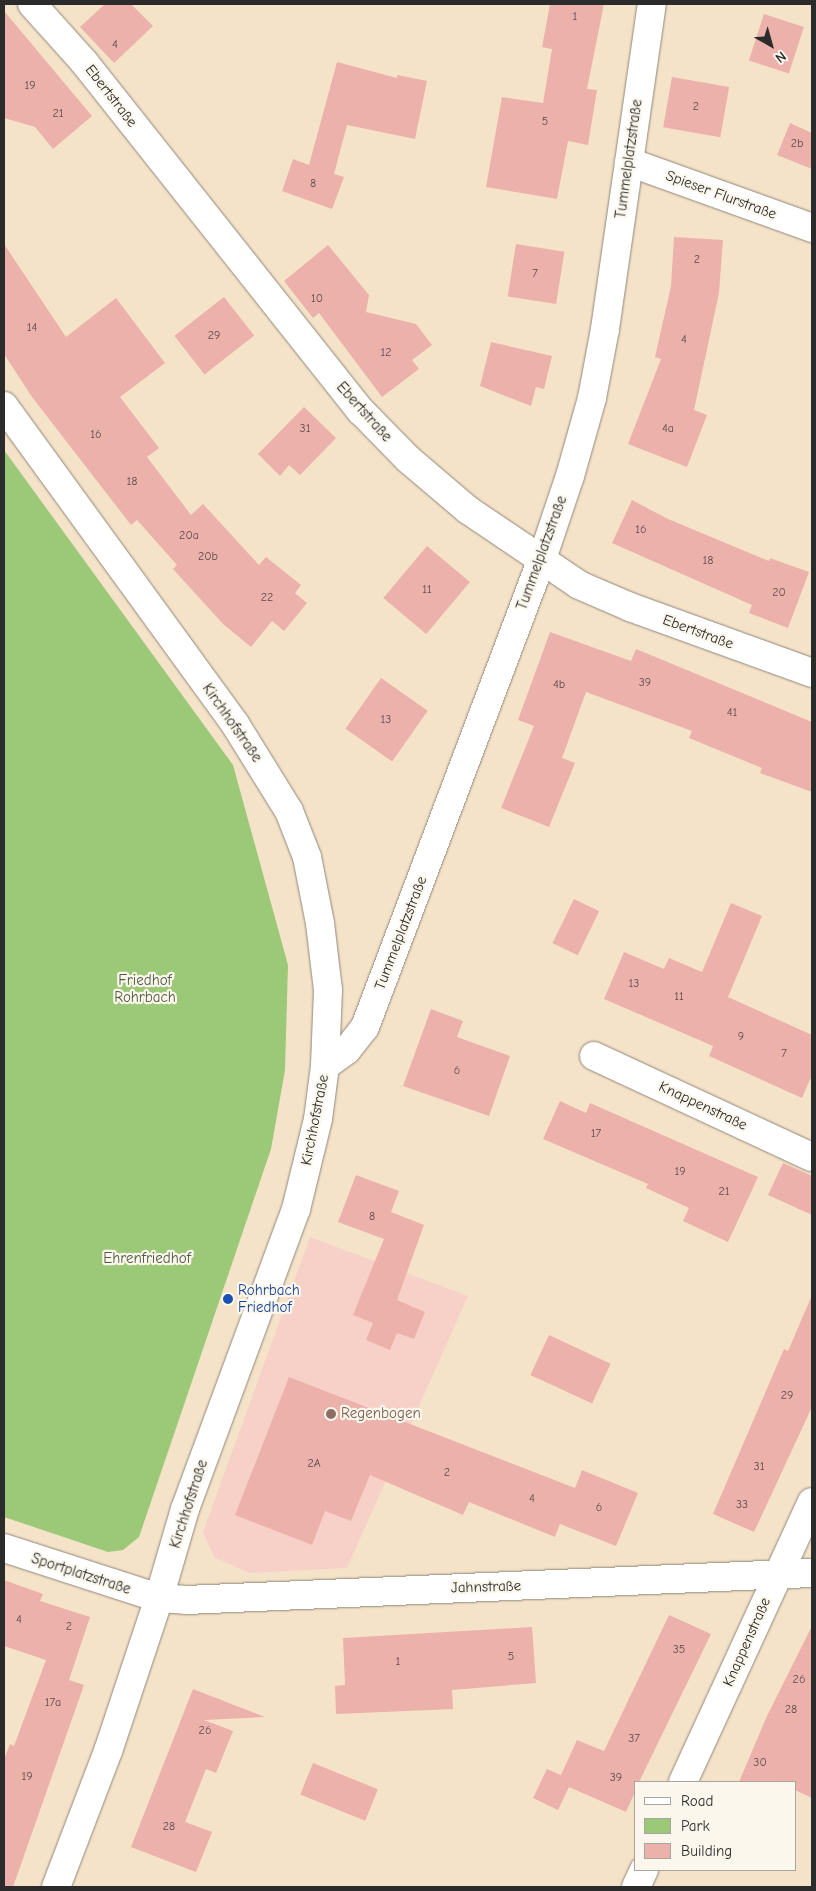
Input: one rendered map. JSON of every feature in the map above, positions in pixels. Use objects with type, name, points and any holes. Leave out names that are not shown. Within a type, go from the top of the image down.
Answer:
[{"type":"street","name":"Ebertstraße","points":[[32,4],[84,62],[361,411],[408,459],[468,510],[541,562],[579,585],[630,607],[812,673]]},
{"type":"street","name":"Tummelplatzstraße","points":[[325,1066],[347,1050],[366,1027],[541,562],[592,398],[605,329],[652,4]]},
{"type":"street","name":"Spieser Flurstraße","points":[[629,162],[812,228]]},
{"type":"street","name":"Kirchhofstraße","points":[[4,406],[235,724],[289,811],[307,857],[320,923],[328,990],[325,1066],[318,1119],[296,1209],[185,1508],[159,1598],[108,1751],[56,1887]]},
{"type":"street","name":"Knappenstraße","points":[[594,1056],[812,1157]]},
{"type":"street","name":"Knappenstraße","points":[[683,1781],[812,1502]]},
{"type":"street","name":"Sportplatzstraße","points":[[4,1548],[159,1598]]},
{"type":"street","name":"Jahnstraße","points":[[159,1598],[186,1600],[812,1573]]},
{"type":"street","points":[[636,1887],[644,1871]]},
{"type":"shaded area","name":"Regenbogen","points":[[310,1237],[468,1296],[347,1568],[249,1573],[214,1557],[203,1532]]},
{"type":"green space","name":"Friedhof Rohrbach","points":[[4,450],[233,765],[288,965],[285,1070],[271,1149],[139,1537],[123,1550],[108,1552],[4,1517]]},
{"type":"building","points":[[105,4],[131,4],[153,26],[114,63],[80,27]]},
{"type":"building","points":[[550,4],[604,4],[587,89],[597,90],[588,145],[568,141],[557,199],[486,187],[502,97],[543,103],[552,49],[542,47]]},
{"type":"building","points":[[4,11],[92,116],[53,149],[35,127],[4,118]]},
{"type":"building","points":[[764,14],[804,27],[789,74],[749,61]]},
{"type":"building","points":[[337,62],[397,78],[397,75],[427,81],[415,139],[347,125],[334,174],[344,177],[332,209],[282,191],[293,159],[309,165]]},
{"type":"building","points":[[672,77],[729,87],[720,137],[663,127]]},
{"type":"building","points":[[790,123],[812,133],[812,169],[777,155]]},
{"type":"building","points":[[674,237],[723,240],[719,293],[694,410],[707,415],[687,467],[628,444],[661,359],[655,357],[671,286]]},
{"type":"building","points":[[4,244],[66,337],[116,298],[165,363],[120,397],[159,448],[147,457],[191,515],[203,504],[259,565],[266,557],[301,585],[295,593],[307,603],[284,631],[272,621],[251,647],[223,624],[173,569],[177,565],[137,520],[131,525],[32,397],[4,354]]},
{"type":"building","points":[[516,244],[564,252],[556,304],[508,296]]},
{"type":"building","points":[[328,245],[369,295],[366,312],[416,324],[432,345],[412,360],[419,369],[382,397],[319,313],[313,318],[284,281]]},
{"type":"building","points":[[224,297],[254,336],[205,374],[174,336]]},
{"type":"building","points":[[491,342],[552,356],[544,389],[536,387],[531,406],[480,386]]},
{"type":"building","points":[[304,407],[336,438],[300,475],[289,465],[280,476],[258,454]]},
{"type":"building","points":[[632,500],[668,519],[769,561],[770,558],[809,572],[788,628],[749,613],[752,605],[612,543]]},
{"type":"building","points":[[427,546],[470,582],[426,634],[383,598]]},
{"type":"building","points":[[550,632],[631,661],[636,649],[812,722],[812,792],[760,773],[762,768],[689,738],[692,731],[586,692],[562,758],[575,763],[549,827],[501,808],[534,726],[518,720]]},
{"type":"building","points":[[381,678],[428,711],[392,761],[345,729]]},
{"type":"building","points":[[574,899],[599,911],[578,955],[553,943]]},
{"type":"building","points":[[731,903],[762,916],[728,997],[812,1035],[812,1075],[802,1098],[709,1056],[713,1046],[604,999],[624,952],[664,969],[669,958],[702,972]]},
{"type":"building","points":[[431,1009],[463,1021],[457,1037],[510,1056],[489,1116],[403,1086]]},
{"type":"building","points":[[560,1101],[586,1113],[590,1103],[758,1177],[728,1242],[683,1221],[689,1208],[646,1188],[648,1184],[543,1139]]},
{"type":"building","points":[[783,1163],[812,1176],[812,1215],[768,1195]]},
{"type":"building","points":[[356,1175],[399,1191],[391,1212],[424,1225],[397,1300],[425,1312],[414,1339],[397,1333],[390,1350],[366,1340],[373,1323],[353,1315],[384,1239],[338,1222]]},
{"type":"building","points":[[812,1295],[812,1407],[754,1532],[713,1514],[784,1349],[788,1351]]},
{"type":"building","points":[[549,1335],[611,1364],[592,1404],[530,1375]]},
{"type":"building","points":[[289,1377],[575,1488],[582,1470],[638,1493],[616,1546],[560,1524],[555,1537],[469,1502],[463,1515],[370,1475],[351,1521],[325,1511],[312,1545],[235,1515]]},
{"type":"building","points":[[4,1580],[43,1594],[40,1601],[90,1617],[69,1680],[84,1685],[13,1887],[4,1887],[4,1759],[10,1744],[14,1746],[46,1660],[4,1646]]},
{"type":"building","points":[[669,1615],[711,1634],[639,1781],[634,1781],[634,1794],[626,1812],[569,1787],[558,1810],[533,1798],[547,1769],[561,1775],[577,1740],[604,1751]]},
{"type":"building","points":[[812,1626],[812,1798],[796,1790],[796,1781],[739,1781],[767,1716]]},
{"type":"building","points":[[532,1627],[536,1683],[452,1690],[453,1709],[336,1714],[335,1686],[345,1685],[343,1638]]},
{"type":"building","points":[[193,1689],[265,1717],[204,1720],[233,1731],[216,1773],[206,1769],[185,1822],[212,1832],[196,1872],[131,1847]]},
{"type":"building","points":[[313,1763],[378,1789],[365,1821],[300,1795]]},
{"type":"place","name":"Rohrbach Friedhof","points":[[228,1299]]},
{"type":"place","name":"Regenbogen","points":[[331,1414]]},
{"type":"park label","name":"Ehrenfriedhof","points":[[147,1259]]}]
